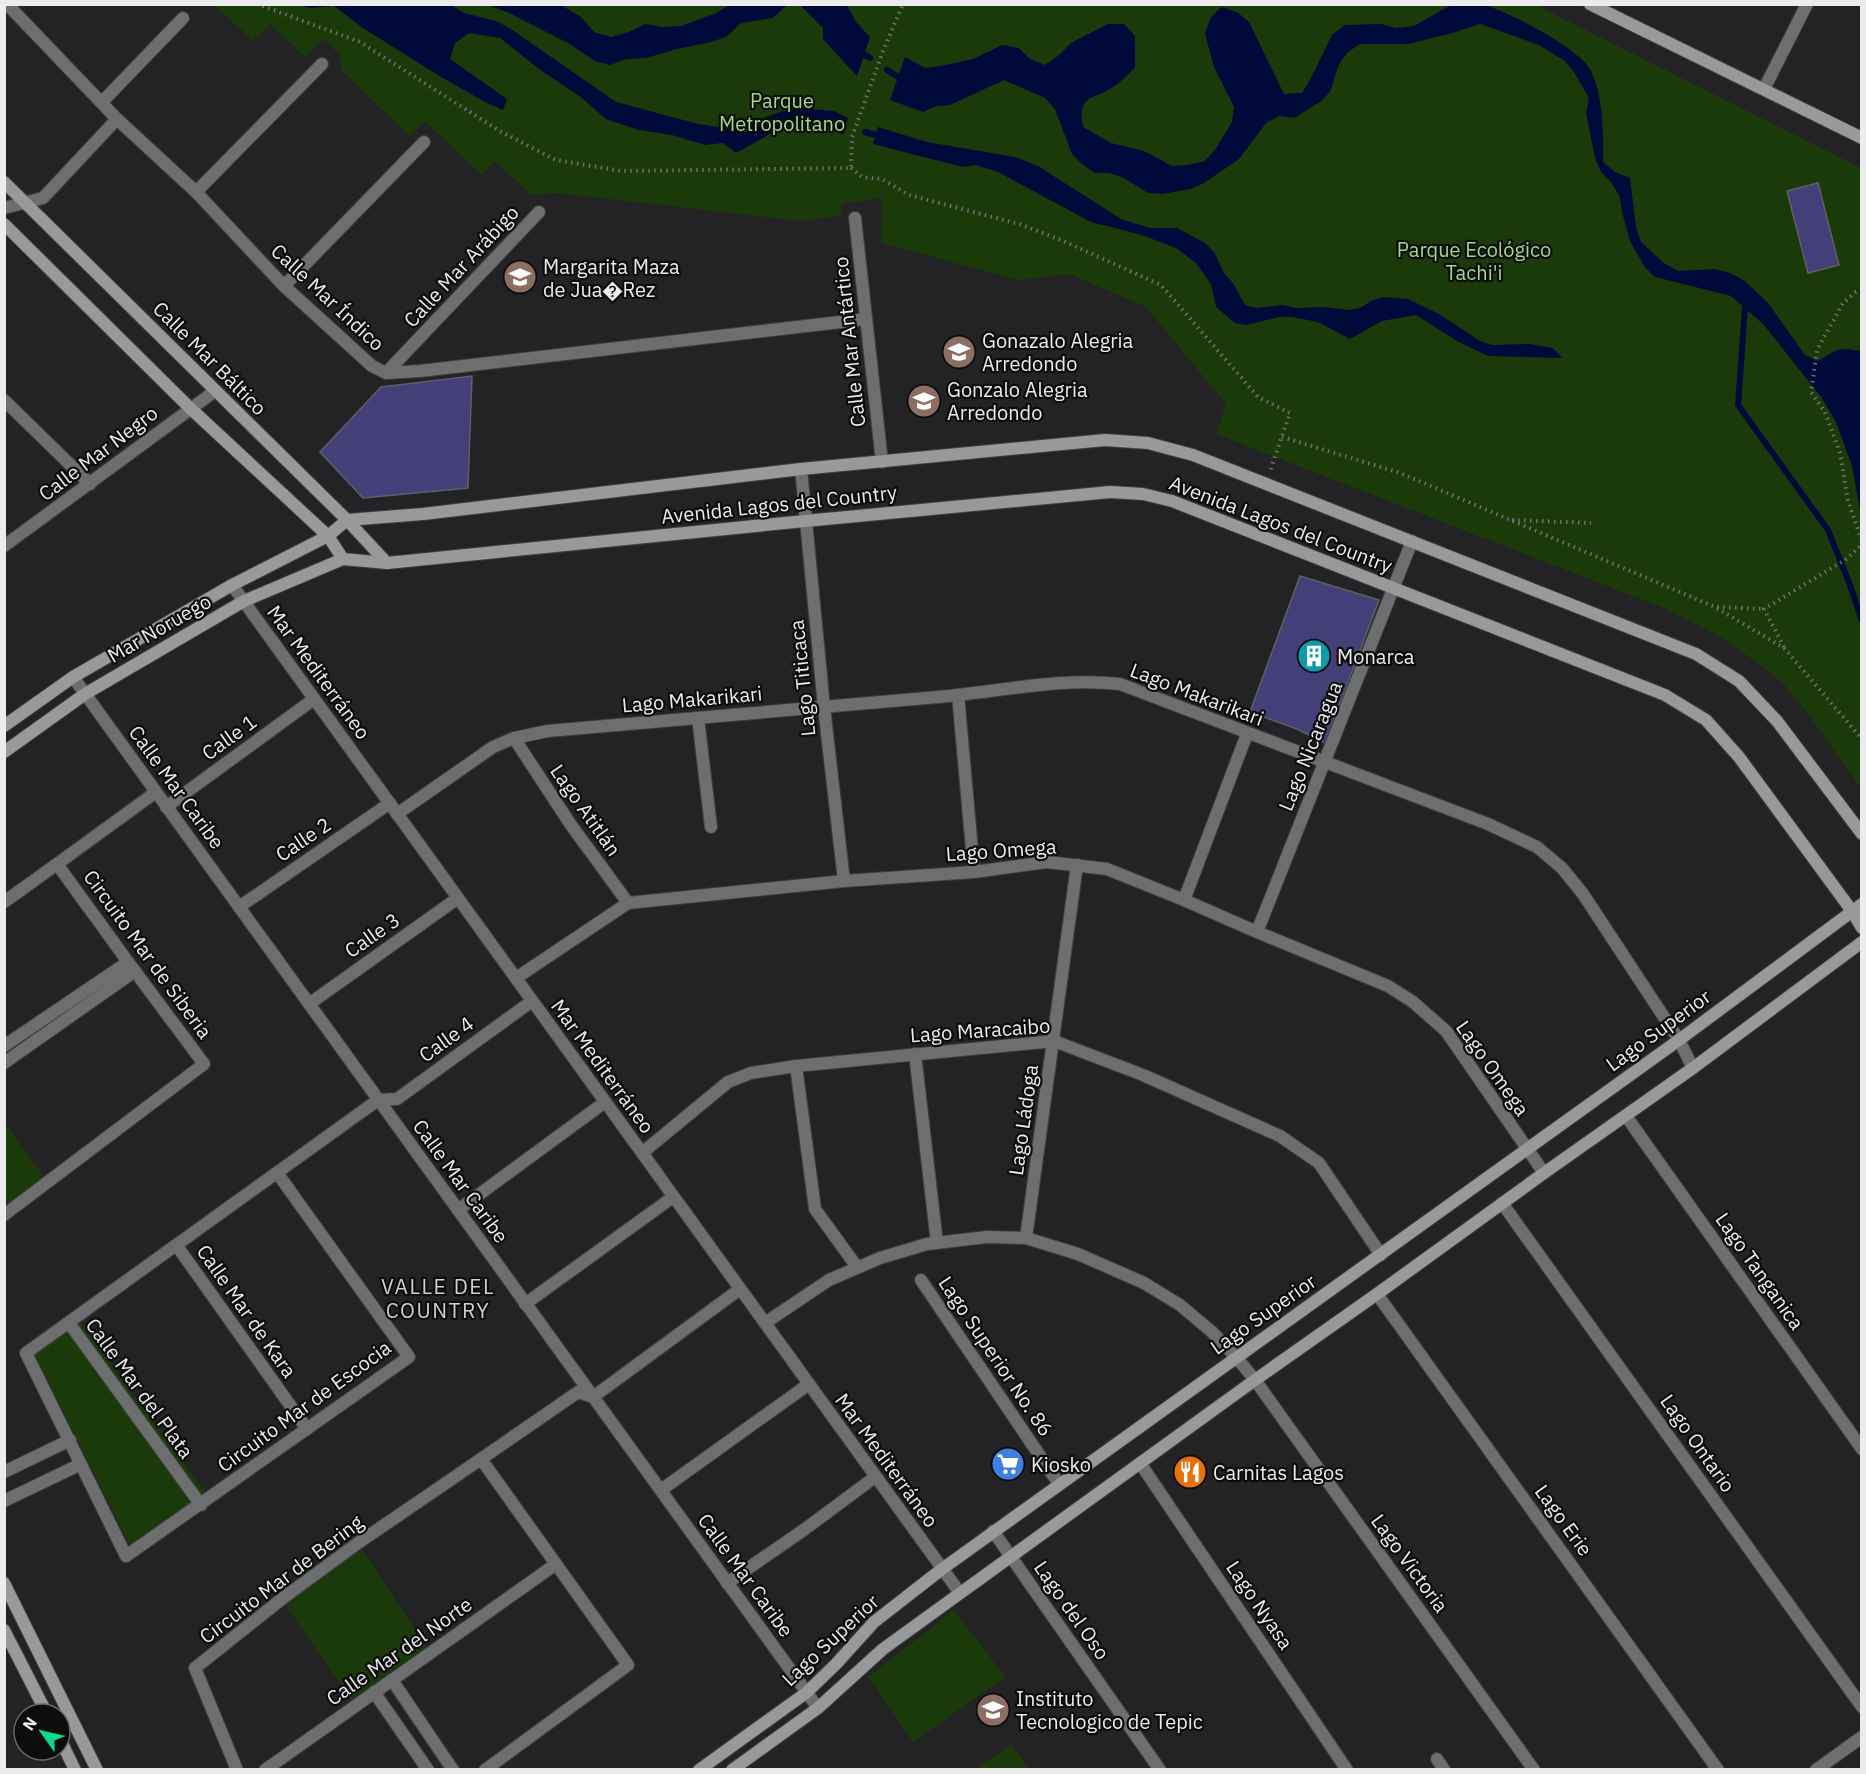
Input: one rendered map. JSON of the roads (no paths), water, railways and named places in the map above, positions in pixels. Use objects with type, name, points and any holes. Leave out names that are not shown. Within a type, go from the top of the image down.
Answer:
[{"type":"street","points":[[1590,4],[1862,138]]},
{"type":"street","points":[[1764,89],[1807,4]]},
{"type":"street","name":"Calle Mar Índico","points":[[15,7],[117,119],[196,192],[284,286],[372,366],[386,373],[420,371],[866,319]]},
{"type":"street","points":[[102,102],[183,18]]},
{"type":"street","points":[[196,192],[322,64]]},
{"type":"street","points":[[4,208],[43,198],[117,119]]},
{"type":"street","points":[[284,286],[424,142]]},
{"type":"street","name":"Calle Mar Báltico","points":[[4,182],[347,520],[387,563]]},
{"type":"street","name":"Calle Mar Arábigo","points":[[386,373],[539,212]]},
{"type":"street","name":"Calle Mar Antártico","points":[[855,218],[882,462]]},
{"type":"street","points":[[4,224],[190,408],[328,536],[343,559]]},
{"type":"street","name":"Calle Mar Negro","points":[[4,546],[214,391]]},
{"type":"street","points":[[4,400],[90,484]]},
{"type":"street","name":"Avenida Lagos del Country","points":[[347,520],[423,514],[801,470],[1105,440],[1148,443],[1193,455],[1266,483],[1696,654],[1739,681],[1777,721],[1862,834]]},
{"type":"street","name":"Lago Titicaca","points":[[801,470],[844,881]]},
{"type":"street","name":"Avenida Lagos del Country","points":[[343,559],[387,563],[805,520],[1110,492],[1143,494],[1172,501],[1665,695],[1706,720],[1739,757],[1856,907],[1862,928]]},
{"type":"street","points":[[328,536],[347,520]]},
{"type":"street","name":"Mar Noruego","points":[[4,726],[73,677],[232,585],[328,536]]},
{"type":"street","name":"Lago Nicaragua","points":[[1257,932],[1412,542]]},
{"type":"street","name":"Mar Noruego","points":[[4,752],[85,694],[244,601],[343,559]]},
{"type":"street","name":"Mar Mediterráneo","points":[[232,585],[960,1593]]},
{"type":"street","name":"Calle Mar Caribe","points":[[73,677],[818,1708]]},
{"type":"street","name":"Lago Makarikari","points":[[393,809],[493,747],[514,738],[548,731],[958,695],[1060,683],[1094,681],[1120,684],[1488,824],[1537,847],[1562,868],[1583,894],[1679,1040],[1693,1068]]},
{"type":"street","points":[[958,695],[974,872]]},
{"type":"street","name":"Calle 1","points":[[166,807],[314,699]]},
{"type":"street","points":[[698,718],[711,827]]},
{"type":"street","points":[[1184,900],[1247,734]]},
{"type":"street","name":"Lago Atitlán","points":[[514,738],[571,825],[628,903]]},
{"type":"street","points":[[57,864],[156,792]]},
{"type":"street","name":"Calle 2","points":[[239,907],[393,809]]},
{"type":"street","name":"Lago Omega","points":[[516,978],[628,903],[844,881],[974,872],[1047,862],[1107,869],[1388,986],[1413,1002],[1446,1031],[1544,1173]]},
{"type":"street","name":"Circuito Mar de Siberia","points":[[4,902],[57,864],[204,1064],[4,1215]]},
{"type":"street","name":"Lago Ládoga","points":[[1026,1238],[1077,865]]},
{"type":"street","name":"Calle 3","points":[[309,1004],[458,898]]},
{"type":"street","name":"Lago Superior","points":[[699,1770],[806,1693],[874,1622],[942,1569],[1679,1040],[1856,907]]},
{"type":"street","name":"Lago Superior","points":[[732,1770],[818,1708],[883,1649],[1693,1068],[1862,942]]},
{"type":"street","points":[[4,1046],[132,967]]},
{"type":"street","points":[[4,1063],[132,967]]},
{"type":"street","name":"Calle 4","points":[[378,1100],[397,1099],[532,1001]]},
{"type":"street","name":"Lago Maracaibo","points":[[642,1153],[728,1082],[751,1073],[796,1066],[1053,1041],[1143,1075],[1280,1136],[1319,1162],[1381,1255]]},
{"type":"street","points":[[915,1054],[937,1243]]},
{"type":"street","points":[[796,1066],[815,1209],[858,1267]]},
{"type":"street","name":"Circuito Mar de Escocia","points":[[278,1174],[409,1357],[126,1556],[26,1353],[378,1100]]},
{"type":"street","points":[[458,1210],[605,1102]]},
{"type":"street","name":"Lago Tanganica","points":[[1626,1116],[1862,1449]]},
{"type":"street","points":[[525,1304],[673,1197]]},
{"type":"street","name":"Lago Ontario","points":[[1502,1203],[1862,1707]]},
{"type":"street","name":"Lago Victoria","points":[[765,1323],[829,1280],[858,1267],[927,1244],[987,1237],[1026,1238],[1078,1254],[1144,1282],[1180,1305],[1212,1332],[1255,1380],[1534,1770]]},
{"type":"street","name":"Calle Mar de Kara","points":[[177,1246],[307,1429]]},
{"type":"street","name":"Lago Superior No. 86","points":[[921,1280],[1059,1484]]},
{"type":"street","points":[[593,1397],[740,1289]]},
{"type":"street","name":"Lago Erie","points":[[1377,1294],[1718,1770]]},
{"type":"street","name":"Calle Mar del Plata","points":[[69,1323],[201,1505]]},
{"type":"street","points":[[661,1491],[809,1384]]},
{"type":"street","name":"Circuito Mar de Bering","points":[[237,1770],[195,1668],[358,1543],[578,1392],[593,1397]]},
{"type":"street","points":[[4,1472],[69,1440]]},
{"type":"street","points":[[481,1459],[628,1665],[485,1770]]},
{"type":"street","name":"Lago Nyasa","points":[[1140,1463],[1347,1770]]},
{"type":"street","points":[[4,1501],[81,1464]]},
{"type":"street","points":[[727,1583],[875,1477]]},
{"type":"street","name":"Lago del Oso","points":[[993,1532],[1160,1770]]},
{"type":"street","name":"Calle Mar del Norte","points":[[265,1770],[556,1564]]},
{"type":"street","points":[[4,1583],[98,1770]]},
{"type":"street","points":[[4,1630],[41,1702]]},
{"type":"street","points":[[392,1680],[453,1770]]},
{"type":"street","points":[[374,1692],[428,1770]]},
{"type":"street","points":[[1816,1770],[1862,1737]]},
{"type":"waterway","points":[[864,54],[870,58]]},
{"type":"waterway","points":[[887,70],[898,77]]},
{"type":"waterway","points":[[865,132],[876,135]]},
{"type":"waterway","points":[[1745,308],[1738,405],[1828,530],[1862,621]]},
{"type":"place","name":"Margarita Maza de Jua�Rez","points":[[520,277]]},
{"type":"place","name":"Gonazalo Alegria Arredondo","points":[[959,352]]},
{"type":"place","name":"Gonzalo Alegria Arredondo","points":[[924,401]]},
{"type":"place","name":"Monarca","points":[[1314,656]]},
{"type":"place","name":"Kiosko","points":[[1008,1464]]},
{"type":"place","name":"Carnitas Lagos","points":[[1190,1472]]},
{"type":"place","name":"Instituto Tecnologico de Tepic","points":[[993,1710]]},
{"type":"district","name":"VALLE DEL COUNTRY","points":[[438,1298]]},
{"type":"park label","name":"Parque Metropolitano","points":[[782,112]]},
{"type":"park label","name":"Parque Ecológico Tachi'i","points":[[1474,260]]}]
